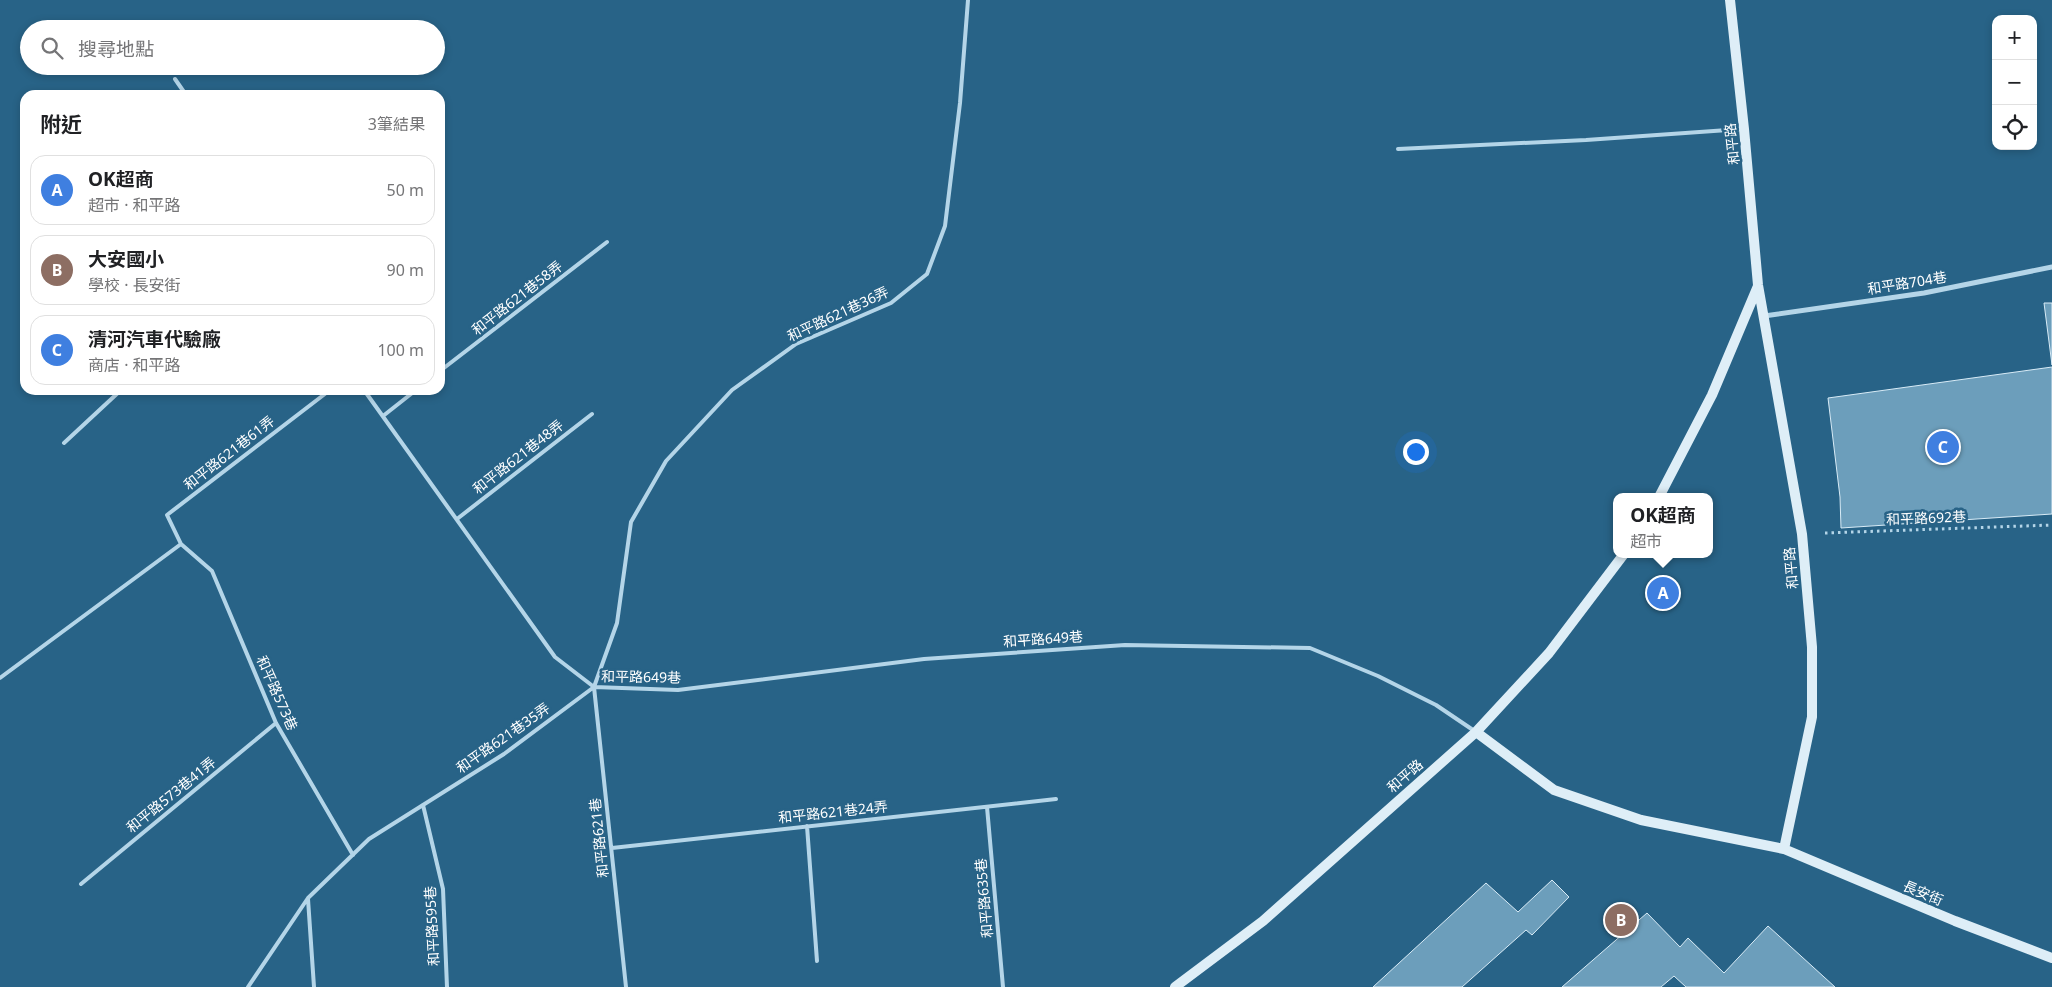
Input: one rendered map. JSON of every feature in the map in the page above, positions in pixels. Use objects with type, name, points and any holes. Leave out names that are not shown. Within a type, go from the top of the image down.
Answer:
[{"type":"street","name":"和平路","points":[[1730,0],[1758,285],[1802,534],[1812,647],[1812,717],[1784,849]]},
{"type":"street","name":"和平路704巷","points":[[1764,316],[1924,293],[2052,267]]},
{"type":"street","name":"和平路","points":[[1661,493],[1712,395],[1758,285]]},
{"type":"street","name":"和平路","points":[[1174,987],[1263,921],[1476,732],[1549,654],[1621,558]]},
{"type":"street","name":"長安街","points":[[1476,732],[1554,790],[1641,820],[1784,849],[1955,921],[2052,958]]},
{"type":"lane","name":"和平路621巷36弄","points":[[594,688],[617,623],[631,522],[666,461],[732,390],[796,344],[891,303],[927,274],[945,226],[960,103],[968,0]]},
{"type":"lane","points":[[175,80],[182,90]]},
{"type":"lane","points":[[1398,149],[1586,140],[1744,129]]},
{"type":"lane","name":"和平路621巷58弄","points":[[445,367],[607,242]]},
{"type":"lane","points":[[64,443],[116,395]]},
{"type":"lane","name":"和平路621巷61弄","points":[[180,544],[167,515],[323,395]]},
{"type":"lane","points":[[368,395],[555,657],[594,688]]},
{"type":"lane","points":[[383,416],[410,395]]},
{"type":"lane","name":"和平路621巷48弄","points":[[457,519],[592,414]]},
{"type":"lane","points":[[0,678],[180,544]]},
{"type":"lane","name":"和平路573巷","points":[[180,544],[212,571],[276,723],[353,855]]},
{"type":"lane","name":"和平路649巷","points":[[594,688],[678,690],[924,659],[1125,645],[1310,648],[1378,676],[1436,705],[1476,732]]},
{"type":"lane","name":"和平路621巷35弄","points":[[423,805],[504,754],[594,688]]},
{"type":"lane","name":"和平路621巷","points":[[594,688],[626,987]]},
{"type":"lane","name":"和平路573巷41弄","points":[[81,884],[276,723]]},
{"type":"lane","name":"和平路621巷24弄","points":[[612,848],[1056,799]]},
{"type":"lane","points":[[248,987],[308,898],[369,839],[423,805]]},
{"type":"lane","name":"和平路595巷","points":[[423,805],[444,889],[447,987]]},
{"type":"lane","name":"和平路635巷","points":[[987,807],[1003,987]]},
{"type":"lane","points":[[807,826],[817,961]]},
{"type":"lane","points":[[308,898],[314,987]]},
{"type":"path","name":"和平路692巷","points":[[1802,534],[2052,525]]},
{"type":"building","points":[[2044,303],[2052,303],[2052,365]]},
{"type":"building","points":[[2052,367],[2052,514],[1841,528],[1840,497],[1828,398]]},
{"type":"building","points":[[1552,880],[1569,897],[1532,935],[1526,930],[1462,987],[1373,987],[1486,883],[1518,912]]},
{"type":"building","points":[[1647,913],[1680,947],[1688,938],[1724,973],[1768,926],[1835,987],[1686,987],[1674,976],[1661,987],[1562,987]]},
{"type":"place","name":"清河汽車代驗廠","points":[[1943,447]]},
{"type":"place","name":"OK超商","points":[[1663,593]]},
{"type":"place","name":"大安國小","points":[[1621,920]]}]
